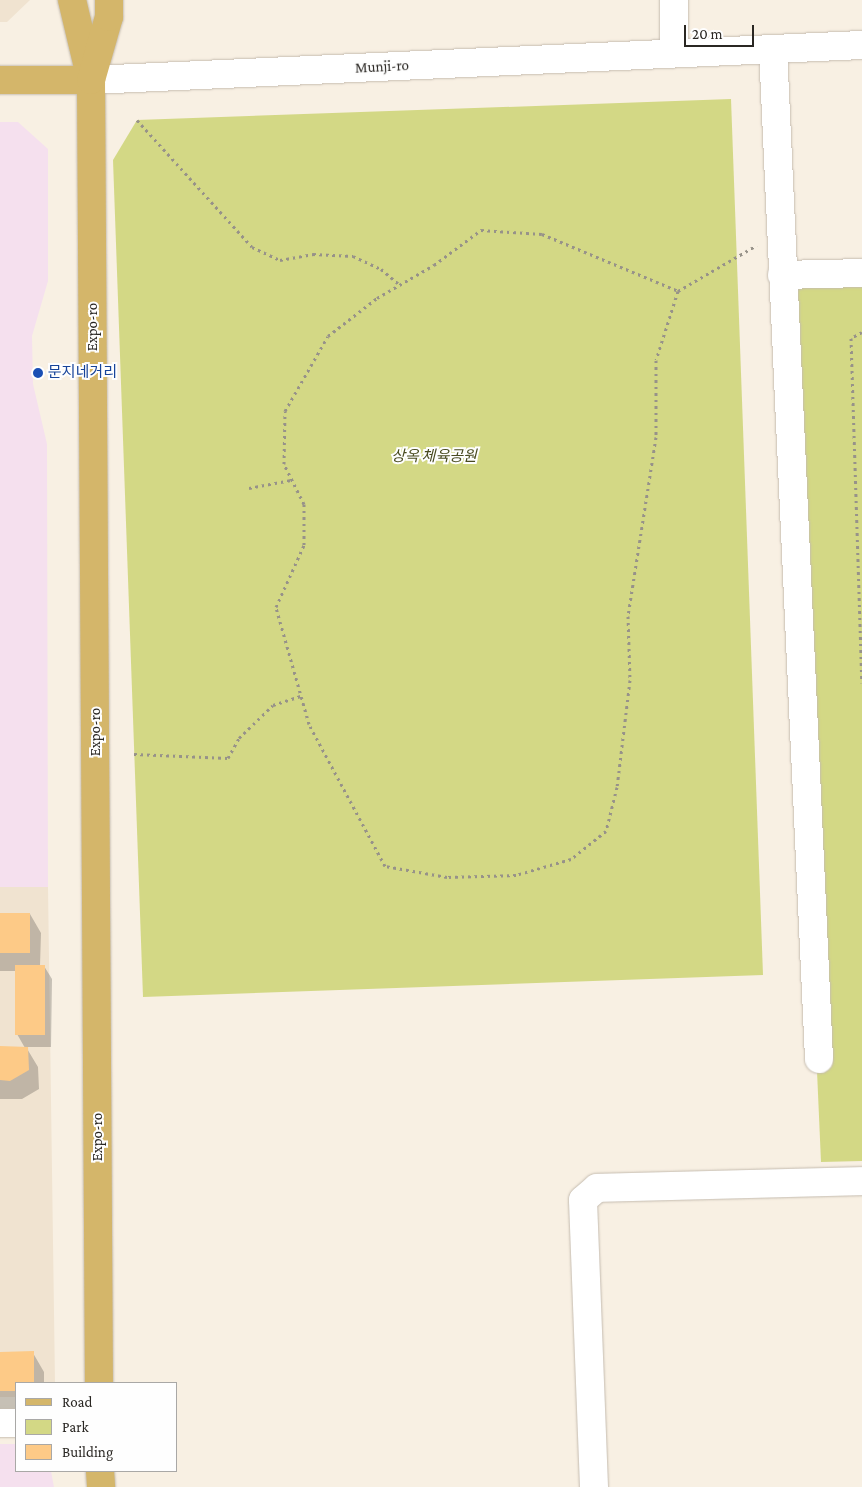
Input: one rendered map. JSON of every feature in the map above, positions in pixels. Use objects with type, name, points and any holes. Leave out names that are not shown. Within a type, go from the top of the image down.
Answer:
[{"type":"main road","name":"Expo-ro","points":[[72,0],[91,80],[99,1382]]},
{"type":"main road","name":"Expo-ro","points":[[91,80],[109,17],[109,0]]},
{"type":"main road","points":[[0,80],[91,80]]},
{"type":"main road","points":[[100,1472],[101,1487]]},
{"type":"street","points":[[674,0],[674,53]]},
{"type":"street","name":"Munji-ro","points":[[91,80],[862,44]]},
{"type":"street","points":[[773,49],[782,275],[820,1059]]},
{"type":"street","points":[[782,275],[862,273]]},
{"type":"street","points":[[594,1487],[583,1200],[597,1188],[862,1181]]},
{"type":"street","points":[[0,1423],[15,1423]]},
{"type":"path","points":[[137,120],[252,247],[280,260],[313,254],[353,256],[381,269],[400,285]]},
{"type":"path","points":[[678,291],[542,234],[482,230],[434,265],[400,285],[328,336],[285,412],[284,464],[304,504],[304,545],[276,607],[309,724],[384,866],[447,877],[516,875],[572,859],[606,831],[617,788],[630,680],[628,616],[656,437],[656,360],[678,291],[780,232]]},
{"type":"path","points":[[862,332],[851,338],[862,682]]},
{"type":"path","points":[[249,488],[291,480]]},
{"type":"path","points":[[856,503],[862,503]]},
{"type":"path","points":[[134,754],[228,758],[240,738],[272,705],[301,696]]},
{"type":"shaded area","points":[[0,0],[30,0],[7,22],[0,22]]},
{"type":"shaded area","points":[[0,122],[18,122],[48,149],[48,281],[32,336],[33,384],[47,444],[48,887],[0,887]]},
{"type":"shaded area","points":[[0,887],[48,887],[55,1382],[15,1382],[15,1397],[0,1397]]},
{"type":"shaded area","points":[[0,1444],[15,1444],[15,1472],[51,1472],[54,1487],[0,1487]]},
{"type":"green space","name":"상옥 체육공원","points":[[731,99],[763,975],[143,997],[113,160],[137,120]]},
{"type":"green space","points":[[862,273],[862,1161],[821,1162],[782,275]]},
{"type":"building","points":[[0,913],[30,913],[30,953],[0,953]]},
{"type":"building","points":[[15,965],[45,965],[45,1035],[15,1035]]},
{"type":"building","points":[[0,1046],[28,1047],[29,1070],[10,1081],[0,1080]]},
{"type":"building","points":[[34,1351],[34,1382],[15,1382],[15,1391],[0,1391],[0,1352]]},
{"type":"place","name":"문지네거리","points":[[38,373]]}]
